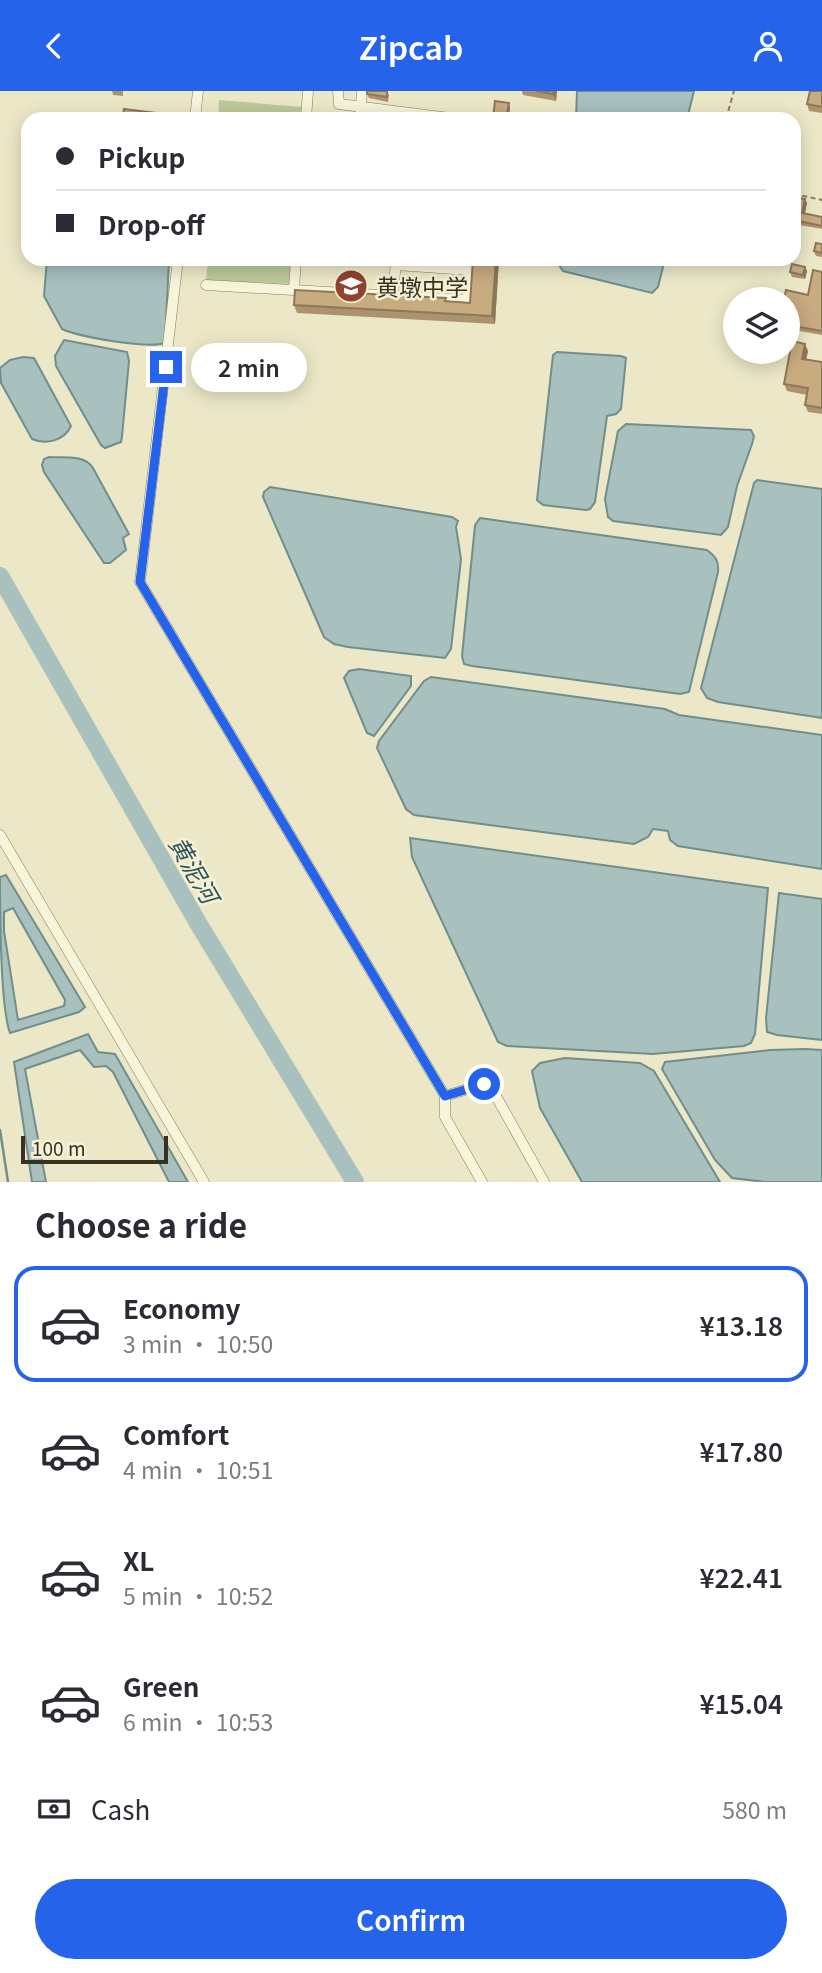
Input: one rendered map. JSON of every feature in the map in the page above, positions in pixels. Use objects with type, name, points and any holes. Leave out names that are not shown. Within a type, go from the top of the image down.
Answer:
[{"type":"street","points":[[196,112],[198,91]]},
{"type":"street","points":[[306,112],[308,91]]},
{"type":"street","points":[[338,91],[339,104],[358,112]]},
{"type":"street","points":[[360,112],[362,91]]},
{"type":"street","points":[[177,266],[140,582],[445,1096],[445,1117],[482,1182]]},
{"type":"street","points":[[294,289],[296,266]]},
{"type":"street","points":[[393,295],[396,266]]},
{"type":"street","points":[[206,285],[467,300],[469,266]]},
{"type":"street","points":[[0,835],[204,1182]]},
{"type":"street","points":[[445,1096],[484,1084],[492,1089],[544,1182]]},
{"type":"path","points":[[728,112],[734,91]]},
{"type":"path","points":[[801,196],[822,200]]},
{"type":"green space","points":[[219,100],[302,107],[302,112],[218,112]]},
{"type":"green space","points":[[207,266],[291,266],[290,284],[206,280]]},
{"type":"water","points":[[577,91],[694,91],[689,112],[576,112]]},
{"type":"water","points":[[46,266],[169,266],[165,343],[114,341],[62,329],[44,296]]},
{"type":"water","points":[[560,266],[663,266],[658,287],[652,293],[563,271]]},
{"type":"water","points":[[64,340],[127,352],[129,361],[121,442],[105,448],[101,445],[56,366],[55,356]]},
{"type":"water","points":[[557,352],[626,358],[621,409],[616,414],[607,416],[595,502],[586,510],[543,505],[537,500],[553,355]]},
{"type":"water","points":[[34,358],[71,426],[59,438],[49,441],[32,439],[1,383],[0,368],[10,360]]},
{"type":"water","points":[[626,424],[751,430],[754,436],[752,444],[737,486],[728,527],[721,535],[613,521],[608,517],[605,499],[617,436],[618,431]]},
{"type":"water","points":[[44,459],[79,459],[93,468],[129,534],[123,538],[126,550],[110,563],[104,563],[44,472]]},
{"type":"water","points":[[757,480],[822,489],[822,718],[718,702],[707,698],[701,688],[754,483]]},
{"type":"water","points":[[270,487],[452,517],[458,521],[456,527],[461,559],[451,649],[445,658],[348,647],[334,644],[324,637],[263,497]]},
{"type":"water","points":[[480,518],[707,550],[715,557],[718,572],[689,692],[680,694],[464,664],[462,656],[475,525]]},
{"type":"water","points":[[359,669],[411,676],[411,686],[374,736],[367,733],[344,678],[349,671]]},
{"type":"water","points":[[431,677],[665,709],[679,715],[822,735],[822,869],[678,846],[670,840],[668,831],[653,829],[648,837],[634,844],[414,815],[406,809],[377,748],[379,741],[424,681]]},
{"type":"water","points":[[410,838],[768,888],[755,1034],[751,1043],[744,1046],[653,1054],[507,1046],[498,1042],[412,857]]},
{"type":"water","points":[[6,875],[85,1007],[79,1012],[10,1033],[2,981],[0,877]],"holes":[[[13,908],[65,1000],[64,1006],[18,1020],[4,931],[4,912]]]},
{"type":"water","points":[[779,893],[822,899],[822,1040],[767,1032],[766,1018]]},
{"type":"water","points":[[88,1034],[98,1052],[115,1054],[188,1182],[169,1182],[113,1072],[106,1066],[94,1067],[80,1050],[25,1069],[46,1182],[32,1182],[14,1062]]},
{"type":"water","points":[[770,1050],[822,1050],[822,1182],[765,1182],[732,1178],[715,1160],[662,1069],[665,1062]]},
{"type":"water","points":[[565,1058],[640,1063],[654,1071],[720,1182],[582,1182],[540,1108],[532,1071],[540,1063]]},
{"type":"building","points":[[367,91],[387,91],[387,97],[367,94]]},
{"type":"building","points":[[810,91],[822,91],[822,107],[807,104]]},
{"type":"building","points":[[495,101],[509,103],[507,112],[494,112]]},
{"type":"building","points":[[124,109],[148,112],[124,112]]},
{"type":"building","points":[[801,198],[805,199],[802,213],[822,217],[822,226],[801,222]]},
{"type":"building","points":[[816,243],[822,244],[822,253],[814,251]]},
{"type":"building","points":[[473,266],[496,266],[492,316],[294,305],[295,290],[446,298],[445,301],[470,303]]},
{"type":"building","points":[[792,266],[805,267],[803,275],[790,272]]},
{"type":"building","points":[[813,270],[822,272],[822,331],[800,327],[800,293],[808,295]]},
{"type":"building","points":[[800,343],[805,344],[802,359],[822,362],[822,408],[805,405],[808,388],[784,384],[788,364],[800,364]]},
{"type":"waterway","name":"黄泥河","points":[[0,576],[198,923],[355,1182]]},
{"type":"waterway","points":[[0,1130],[8,1182]]},
{"type":"place","name":"黄墩中学","points":[[351,286]]},
{"type":"route","points":[[166,367],[140,582],[445,1096],[484,1084]]}]
